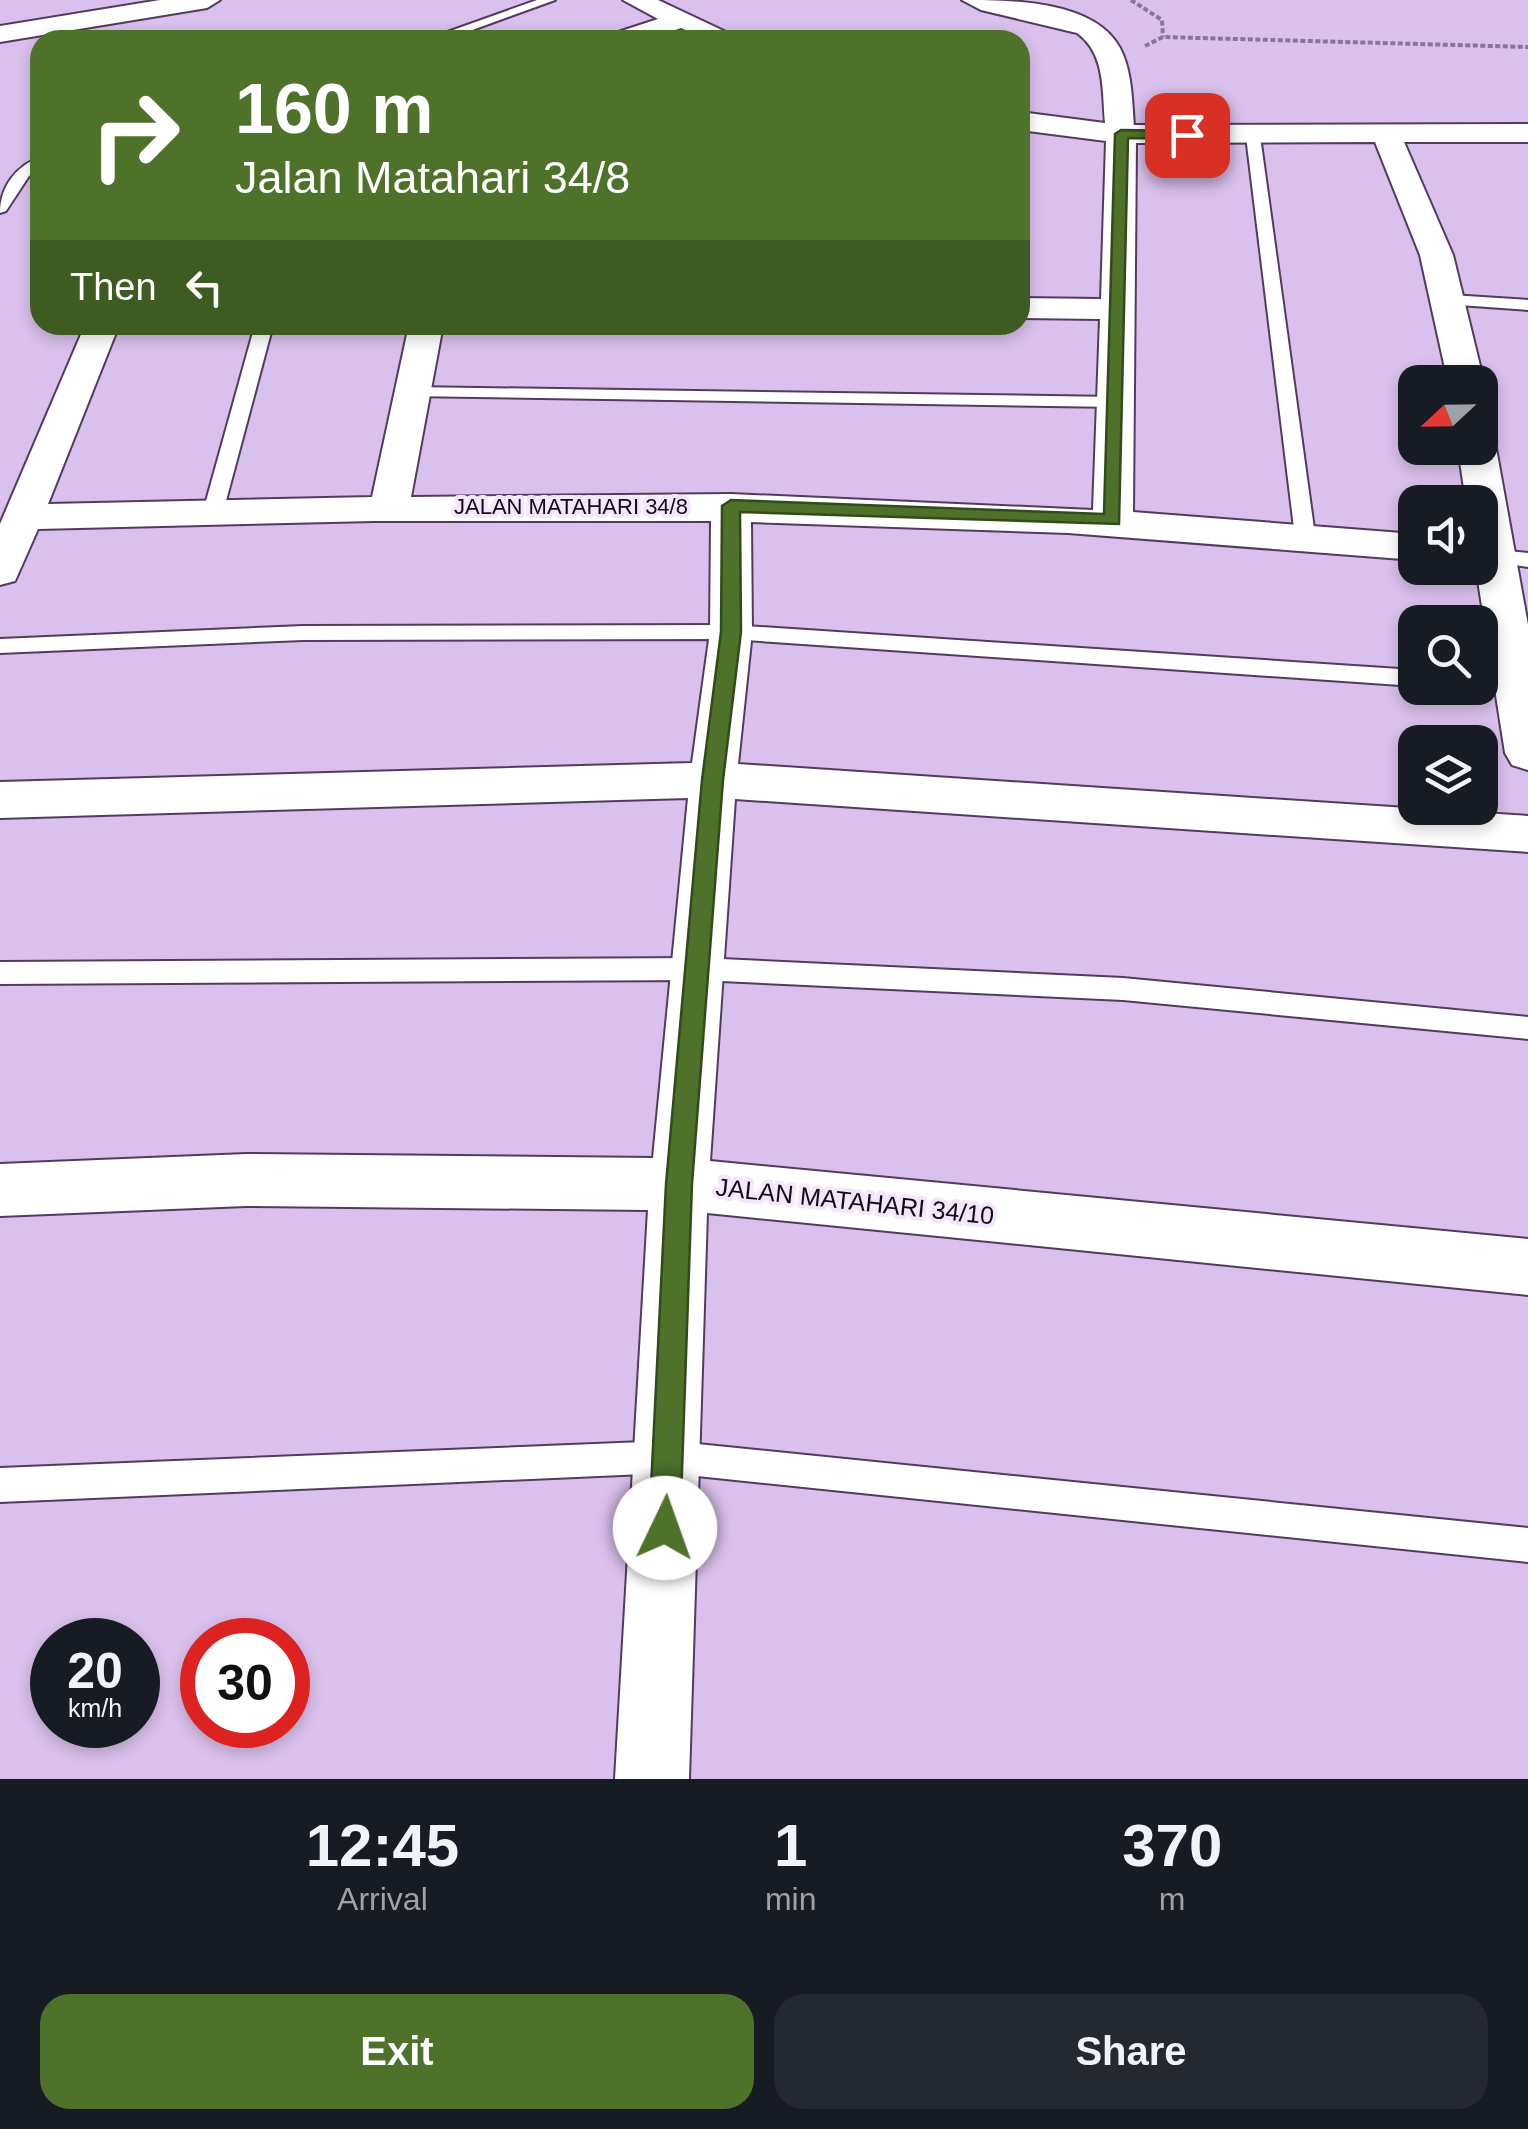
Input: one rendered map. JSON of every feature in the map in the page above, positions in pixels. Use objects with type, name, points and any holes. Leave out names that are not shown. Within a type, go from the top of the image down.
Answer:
[{"type":"street","points":[[0,34],[207,0]]},
{"type":"street","points":[[636,0],[708,30]]},
{"type":"street","points":[[975,0],[1082,23],[1102,37],[1110,52],[1121,134],[1112,520]]},
{"type":"street","points":[[650,30],[683,19]]},
{"type":"street","points":[[1030,123],[1121,134],[1528,134]]},
{"type":"street","points":[[1385,134],[1418,193],[1451,300],[1463,365]]},
{"type":"street","points":[[1030,308],[1118,309]]},
{"type":"street","points":[[0,572],[26,518],[98,335]]},
{"type":"street","points":[[390,506],[424,335]]},
{"type":"street","points":[[1482,465],[1502,556],[1500,683],[1528,753]]},
{"type":"street","name":"JALAN MATAHARI 34/8","points":[[26,518],[390,506],[731,506],[1112,520],[1398,545]]},
{"type":"street","points":[[652,1779],[679,1184],[700,969],[712,780],[731,632],[731,506]]},
{"type":"street","points":[[0,800],[712,780],[1528,834]]},
{"type":"street","name":"JALAN MATAHARI 34/10","points":[[0,1190],[246,1180],[679,1184],[1528,1266]]},
{"type":"lane","points":[[461,30],[549,0]]},
{"type":"lane","points":[[1253,136],[1305,536]]},
{"type":"lane","points":[[0,208],[30,168]]},
{"type":"lane","points":[[1451,300],[1528,306]]},
{"type":"lane","points":[[213,512],[261,335]]},
{"type":"lane","points":[[412,392],[1116,402]]},
{"type":"lane","points":[[0,646],[304,633],[731,632],[1398,677]]},
{"type":"lane","points":[[0,973],[700,969],[1123,989],[1528,1028]]},
{"type":"lane","points":[[0,1485],[668,1457],[1528,1545]]},
{"type":"path","points":[[1131,0],[1162,20],[1163,37],[1528,47]]},
{"type":"route","points":[[665,1528],[679,1184],[700,969],[712,780],[731,632],[731,506],[1112,520],[1121,134],[1187,135]]}]
